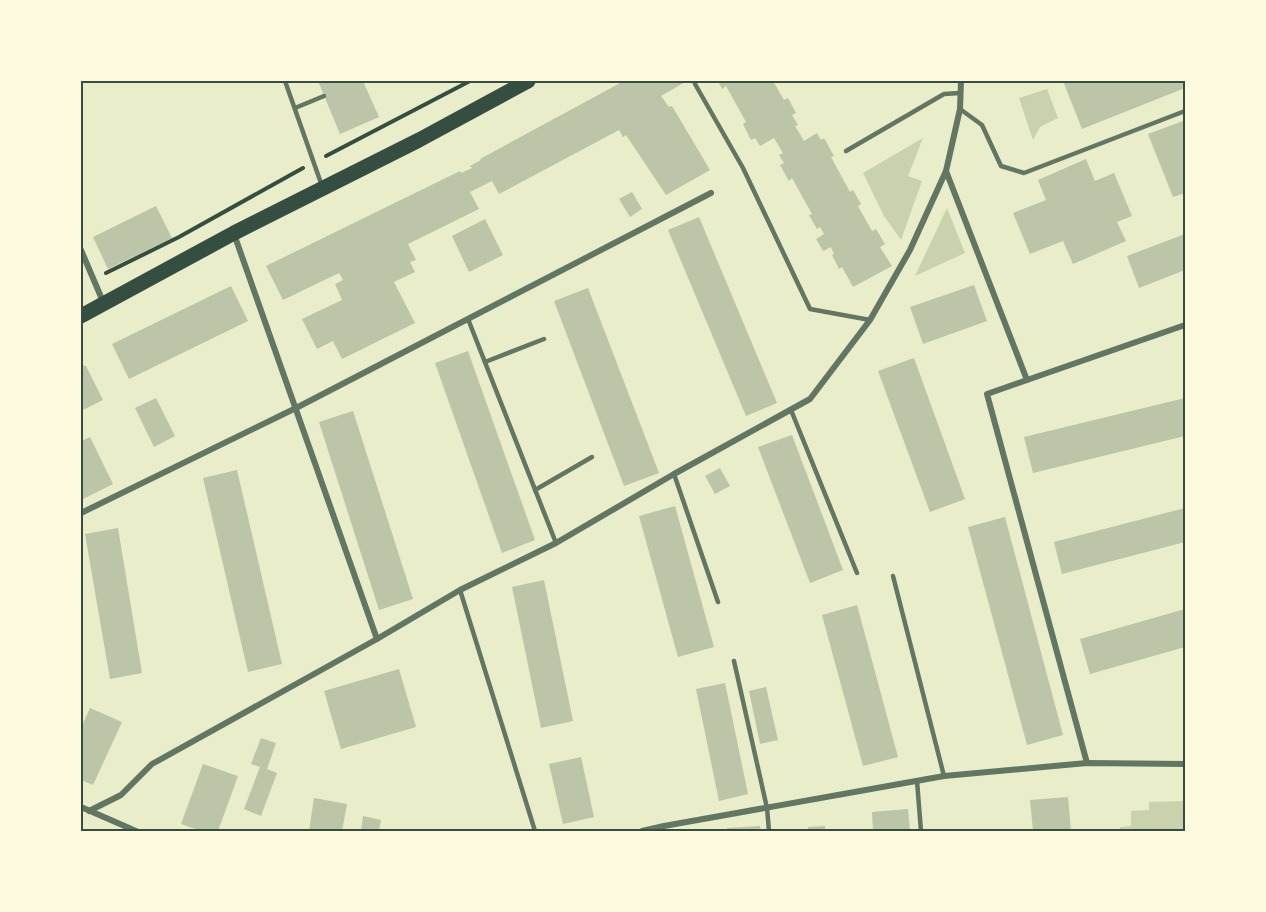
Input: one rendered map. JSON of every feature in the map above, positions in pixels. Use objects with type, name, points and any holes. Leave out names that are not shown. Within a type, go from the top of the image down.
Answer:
[{"type":"main road","points":[[81,316],[234,233],[419,140],[528,81]]},
{"type":"street","points":[[90,811],[121,795],[152,764],[377,639],[460,590],[556,543],[674,474],[810,399],[870,320],[910,249],[946,171],[960,109],[961,81]]},
{"type":"street","points":[[946,171],[1027,380]]},
{"type":"street","points":[[81,513],[296,408],[711,194]]},
{"type":"street","points":[[234,233],[377,639]]},
{"type":"street","points":[[82,253],[104,304]]},
{"type":"street","points":[[1087,763],[987,394],[1185,324]]},
{"type":"street","points":[[642,831],[944,776],[1087,763],[1185,764]]},
{"type":"street","points":[[81,807],[136,831]]},
{"type":"lane","points":[[285,81],[323,188]]},
{"type":"lane","points":[[694,84],[742,168],[810,309],[870,320]]},
{"type":"lane","points":[[846,151],[944,94],[960,93]]},
{"type":"lane","points":[[295,108],[324,96]]},
{"type":"lane","points":[[960,109],[982,124],[1001,166],[1024,172],[1185,111]]},
{"type":"lane","points":[[468,319],[556,543]]},
{"type":"lane","points":[[485,362],[544,339]]},
{"type":"lane","points":[[791,410],[857,573]]},
{"type":"lane","points":[[535,490],[592,457]]},
{"type":"lane","points":[[674,474],[718,602]]},
{"type":"lane","points":[[893,576],[944,776]]},
{"type":"lane","points":[[460,590],[535,831]]},
{"type":"lane","points":[[734,661],[767,808],[769,831]]},
{"type":"lane","points":[[917,781],[921,831]]},
{"type":"path","points":[[93,279],[179,237],[314,162],[470,81]]},
{"type":"green space","points":[[1047,89],[1058,118],[1040,127],[1033,140],[1019,98]]},
{"type":"green space","points":[[923,138],[908,176],[922,181],[901,240],[884,216],[863,173]]},
{"type":"green space","points":[[947,208],[965,253],[915,276]]},
{"type":"green space","points":[[1185,801],[1185,831],[1120,831],[1120,827],[1131,826],[1131,811],[1149,810],[1149,802]]},
{"type":"building","points":[[318,81],[363,81],[379,117],[340,134]]},
{"type":"building","points":[[624,81],[687,81],[661,96],[669,107],[672,106],[710,170],[666,195],[626,135],[623,137],[619,130],[499,194],[492,181],[470,192],[479,209],[408,244],[416,260],[410,262],[415,272],[394,282],[415,323],[342,359],[333,341],[317,349],[302,319],[342,300],[335,284],[343,280],[339,273],[283,300],[266,266],[460,171],[461,173],[472,168],[470,166],[480,159]]},
{"type":"building","points":[[718,81],[773,81],[784,100],[788,98],[796,113],[792,115],[798,125],[795,126],[804,141],[817,133],[821,140],[824,138],[834,156],[831,157],[850,192],[853,190],[861,204],[858,206],[872,231],[876,229],[885,244],[880,247],[892,266],[853,287],[842,267],[839,269],[831,247],[823,251],[816,239],[824,234],[820,227],[817,229],[809,215],[812,214],[792,178],[789,181],[780,165],[784,163],[779,155],[783,153],[774,138],[760,146],[755,138],[751,140],[743,124],[746,122],[726,86],[722,89]]},
{"type":"building","points":[[1063,81],[1185,81],[1185,88],[1082,129]]},
{"type":"building","points":[[1183,121],[1185,125],[1185,193],[1173,197],[1148,134]]},
{"type":"building","points":[[1086,159],[1095,181],[1114,173],[1132,216],[1117,222],[1126,241],[1073,264],[1063,241],[1030,254],[1013,213],[1046,200],[1038,180]]},
{"type":"building","points":[[632,192],[642,209],[630,217],[619,199]]},
{"type":"building","points":[[156,206],[172,238],[108,269],[93,237]]},
{"type":"building","points":[[699,217],[777,403],[746,416],[668,230]]},
{"type":"building","points":[[485,219],[503,255],[469,272],[452,236]]},
{"type":"building","points":[[1185,234],[1185,270],[1139,288],[1127,256]]},
{"type":"building","points":[[974,285],[987,321],[923,344],[910,307]]},
{"type":"building","points":[[231,286],[248,321],[129,379],[112,344]]},
{"type":"building","points":[[588,288],[659,473],[624,486],[554,301]]},
{"type":"building","points":[[468,351],[535,540],[502,553],[435,363]]},
{"type":"building","points":[[914,358],[965,499],[930,512],[878,371]]},
{"type":"building","points":[[81,365],[86,366],[103,400],[81,411]]},
{"type":"building","points":[[156,398],[175,436],[154,447],[135,408]]},
{"type":"building","points":[[1185,398],[1185,436],[1033,473],[1024,437]]},
{"type":"building","points":[[353,411],[413,599],[379,610],[319,422]]},
{"type":"building","points":[[792,435],[843,570],[810,583],[758,447]]},
{"type":"building","points":[[90,437],[113,484],[81,500],[81,441]]},
{"type":"building","points":[[720,468],[730,486],[715,494],[705,476]]},
{"type":"building","points":[[237,470],[282,664],[248,672],[203,478]]},
{"type":"building","points":[[675,506],[714,647],[678,657],[639,516]]},
{"type":"building","points":[[1185,508],[1185,542],[1062,574],[1054,542]]},
{"type":"building","points":[[1005,517],[1063,735],[1027,745],[968,527]]},
{"type":"building","points":[[118,528],[142,673],[110,679],[85,534]]},
{"type":"building","points":[[544,580],[573,721],[541,728],[512,587]]},
{"type":"building","points":[[857,605],[898,757],[863,766],[822,615]]},
{"type":"building","points":[[1185,609],[1185,647],[1090,674],[1080,639]]},
{"type":"building","points":[[399,669],[416,727],[341,749],[324,691]]},
{"type":"building","points":[[725,683],[748,794],[719,801],[696,689]]},
{"type":"building","points":[[766,687],[778,740],[760,744],[749,691]]},
{"type":"building","points":[[90,708],[122,722],[93,785],[81,780],[81,728]]},
{"type":"building","points":[[261,738],[276,743],[267,769],[277,773],[261,816],[244,809],[260,767],[251,764]]},
{"type":"building","points":[[581,757],[594,817],[563,824],[549,764]]},
{"type":"building","points":[[203,764],[238,776],[218,831],[201,831],[181,824]]},
{"type":"building","points":[[1068,797],[1071,831],[1033,831],[1030,800]]},
{"type":"building","points":[[314,798],[347,804],[342,831],[309,831]]},
{"type":"building","points":[[908,809],[910,831],[873,831],[872,812]]},
{"type":"building","points":[[363,816],[381,820],[379,831],[361,831]]},
{"type":"building","points":[[760,826],[761,831],[727,831],[727,828]]},
{"type":"building","points":[[825,826],[825,831],[808,831],[808,827]]}]
